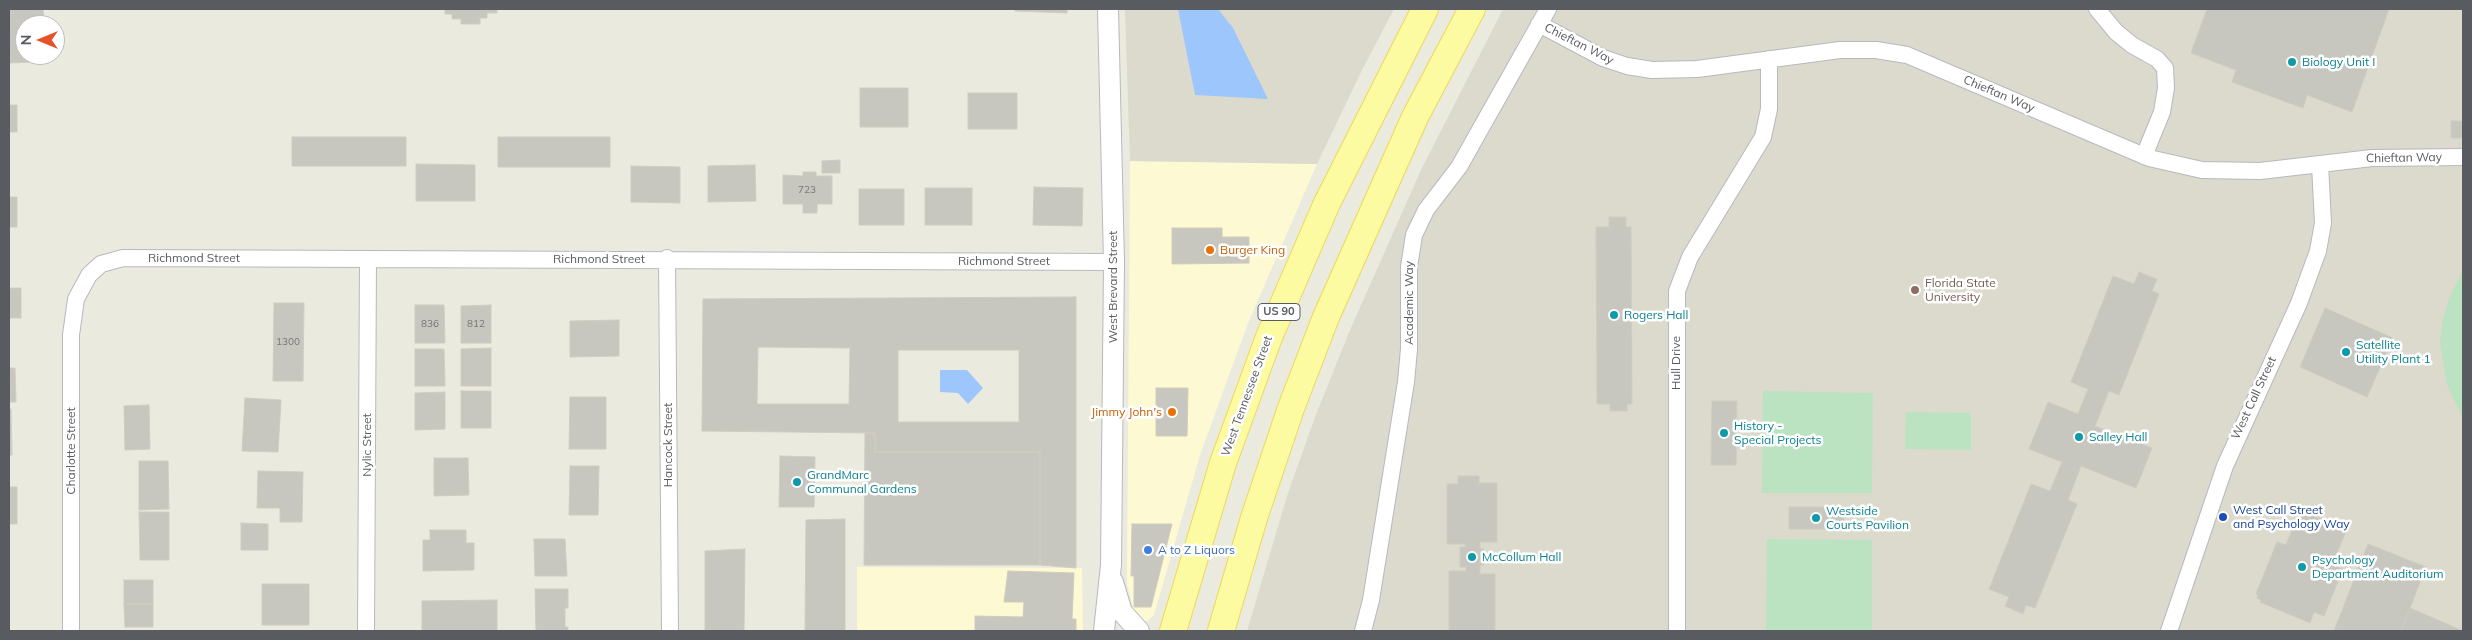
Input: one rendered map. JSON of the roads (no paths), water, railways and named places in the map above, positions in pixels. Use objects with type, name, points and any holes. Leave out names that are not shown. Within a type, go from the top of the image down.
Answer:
[{"type":"main road","name":"West Tennessee Street","points":[[1173,631],[1220,471],[1269,337],[1327,203],[1425,9]]},
{"type":"main road","points":[[1221,631],[1257,508],[1326,317],[1415,117],[1472,9]]},
{"type":"street","name":"West Brevard Street","points":[[1104,631],[1111,565],[1114,262],[1108,9]]},
{"type":"street","name":"Academic Way","points":[[1363,631],[1371,600],[1407,372],[1409,267],[1412,242],[1422,216],[1459,166],[1548,9]]},
{"type":"street","points":[[2097,9],[2116,32],[2132,45],[2157,59],[2165,68],[2166,88],[2162,112],[2144,156]]},
{"type":"street","name":"Chieftan Way","points":[[1539,24],[1603,58],[1640,68],[1685,70],[1840,50],[1876,50],[1907,55],[2144,156],[2171,164],[2224,172],[2272,171],[2372,158],[2463,157]]},
{"type":"street","name":"Hull Drive","points":[[1676,631],[1677,291],[1690,257],[1763,137],[1770,101],[1769,60]]},
{"type":"street","name":"West Call Street","points":[[2169,631],[2225,466],[2299,303],[2318,251],[2323,223],[2320,164]]},
{"type":"street","name":"Richmond Street","points":[[89,275],[101,264],[123,258],[667,258],[1114,262]]},
{"type":"street","name":"Hancock Street","points":[[667,258],[670,631]]},
{"type":"street","name":"Nylic Street","points":[[366,631],[368,259]]},
{"type":"street","name":"Charlotte Street","points":[[71,631],[71,335],[76,299],[89,275]]},
{"type":"street","name":"West Brevard Street","points":[[1111,565],[1122,612],[1139,631]]},
{"type":"water","points":[[1178,9],[1218,9],[1233,28],[1268,99],[1195,95]]},
{"type":"water","points":[[940,370],[967,370],[983,388],[968,404],[958,393],[940,392]]},
{"type":"place","name":"Biology Unit I","points":[[2292,62]]},
{"type":"place","name":"Burger King","points":[[1210,250]]},
{"type":"place","name":"Florida State University","points":[[1915,290]]},
{"type":"place","name":"Rogers Hall","points":[[1614,315]]},
{"type":"place","name":"Satellite Utility Plant 1","points":[[2346,352]]},
{"type":"place","name":"Jimmy John's","points":[[1172,412]]},
{"type":"place","name":"History - Special Projects","points":[[1724,433]]},
{"type":"place","name":"Salley Hall","points":[[2079,437]]},
{"type":"place","name":"GrandMarc Communal Gardens","points":[[797,482]]},
{"type":"place","name":"West Call Street and Psychology Way","points":[[2223,517]]},
{"type":"place","name":"Westside Courts Pavilion","points":[[1816,518]]},
{"type":"place","name":"A to Z Liquors","points":[[1148,550]]},
{"type":"place","name":"McCollum Hall","points":[[1472,557]]},
{"type":"place","name":"Psychology Department Auditorium","points":[[2302,567]]}]
